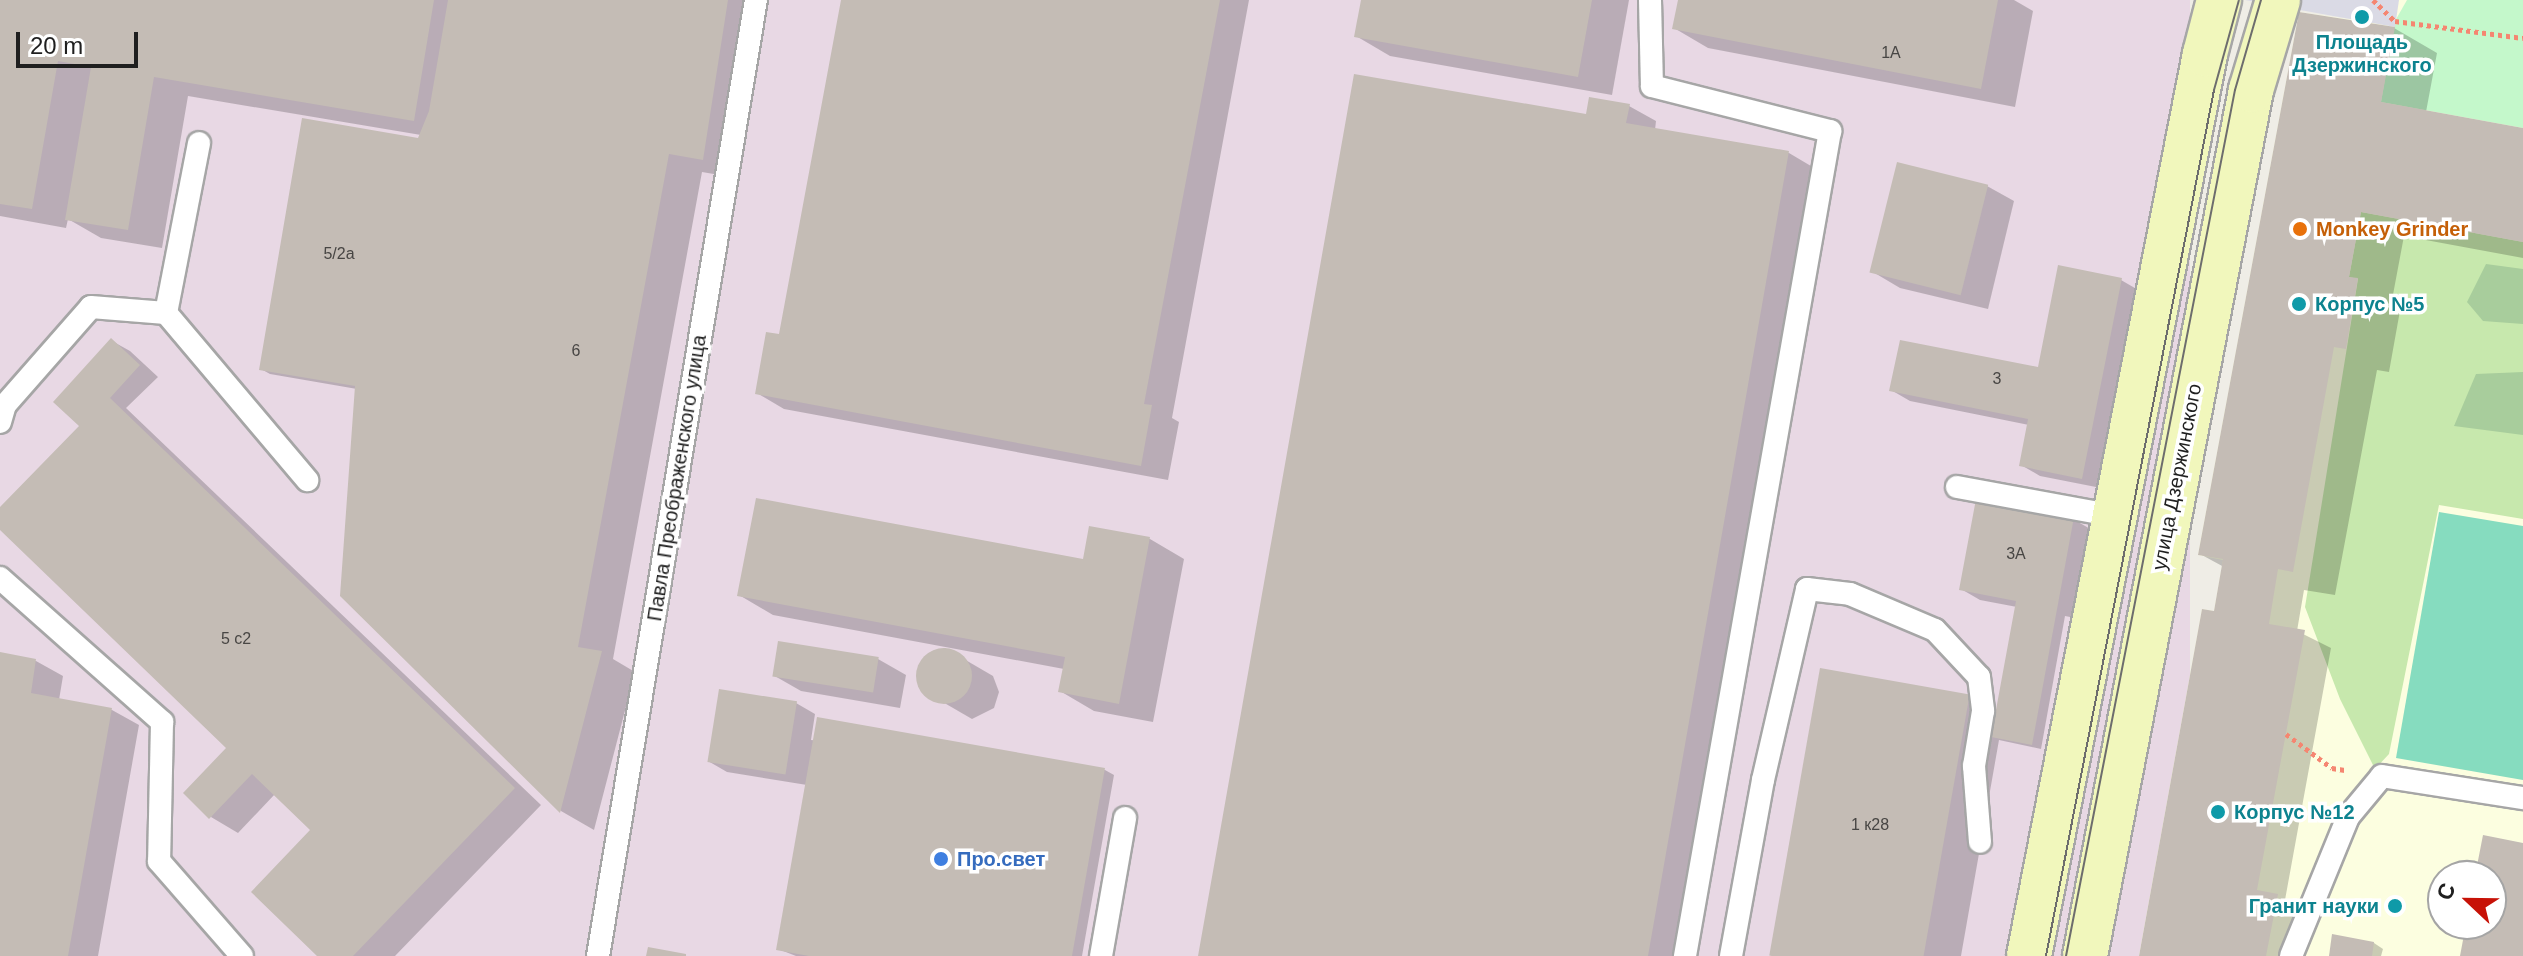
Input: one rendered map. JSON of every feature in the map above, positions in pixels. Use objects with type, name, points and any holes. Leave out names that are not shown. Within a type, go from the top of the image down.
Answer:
[{"type":"main road","points":[[2029,956],[2219,0]]},
{"type":"main road","name":"улица Дзержинского","points":[[2085,956],[2251,90],[2278,0]]},
{"type":"lane","name":"Павла Преображенского улица","points":[[598,956],[756,0]]},
{"type":"lane","points":[[1650,0],[1652,86],[1830,131],[1685,956]]},
{"type":"lane","points":[[166,313],[199,143]]},
{"type":"lane","points":[[0,422],[5,405],[91,307],[166,313],[307,480]]},
{"type":"lane","points":[[1957,487],[2115,516]]},
{"type":"lane","points":[[0,578],[162,722],[159,861],[242,956]]},
{"type":"lane","points":[[1731,956],[1763,780],[1807,589],[1850,594],[1935,630],[1979,677],[1983,711],[1974,766],[1980,842]]},
{"type":"lane","points":[[2291,956],[2348,817],[2382,776],[2523,798]]},
{"type":"lane","points":[[1101,956],[1125,818]]},
{"type":"path","points":[[2373,0],[2395,21],[2523,38]]},
{"type":"path","points":[[2286,734],[2332,768],[2382,776]]},
{"type":"shaded area","points":[[0,0],[2190,0],[2190,956],[0,956]]},
{"type":"shaded area","name":"Площадь Дзержинского","points":[[2245,0],[2399,0],[2395,27]]},
{"type":"shaded area","points":[[2395,0],[2523,0],[2523,956],[2139,956],[2202,609],[2214,611],[2223,560],[2198,555],[2299,12],[2394,26]]},
{"type":"green space","points":[[2407,0],[2523,0],[2523,128],[2381,102],[2395,21]]},
{"type":"green space","points":[[2361,212],[2523,242],[2523,519],[2439,505],[2389,754],[2375,769],[2340,699],[2305,607],[2358,279],[2349,277]]},
{"type":"green space","points":[[2486,264],[2523,269],[2523,324],[2483,321],[2467,302]]},
{"type":"green space","points":[[2523,372],[2523,435],[2454,426],[2476,374]]},
{"type":"green space","points":[[2439,512],[2523,526],[2523,780],[2396,758]]},
{"type":"building","points":[[0,0],[434,0],[414,121],[154,77],[128,230],[65,220],[91,67],[58,61],[32,209],[0,204]]},
{"type":"building","points":[[448,0],[728,0],[703,160],[669,154],[578,647],[602,651],[560,813],[340,596],[355,386],[259,370],[302,118],[418,138],[429,111]]},
{"type":"building","points":[[841,0],[1220,0],[1144,404],[1152,405],[1141,466],[755,394],[766,332],[779,334]]},
{"type":"building","points":[[1361,0],[1592,0],[1578,77],[1354,37]]},
{"type":"building","points":[[1678,0],[1998,0],[1981,89],[1672,29]]},
{"type":"building","name":"Корпус №5","points":[[2299,12],[2395,27],[2381,102],[2523,128],[2523,242],[2361,212],[2349,277],[2358,278],[2346,349],[2334,347],[2293,572],[2278,569],[2269,624],[2305,630],[2257,890],[2278,894],[2266,956],[2139,956],[2202,609],[2214,611],[2223,559],[2198,555]]},
{"type":"building","points":[[1354,74],[1586,114],[1589,97],[1630,104],[1626,123],[1789,151],[1648,956],[1198,956]]},
{"type":"building","points":[[1897,162],[1988,185],[1961,295],[1869,273]]},
{"type":"building","points":[[2058,265],[2122,278],[2082,479],[2019,466],[2028,419],[1889,391],[1900,340],[2038,367]]},
{"type":"building","points":[[111,338],[140,365],[110,398],[515,788],[353,956],[317,956],[251,892],[310,830],[252,774],[209,819],[183,793],[226,748],[0,530],[0,507],[79,426],[53,402]]},
{"type":"building","points":[[756,498],[1083,559],[1089,526],[1150,537],[1119,704],[1058,692],[1065,657],[737,596]]},
{"type":"building","points":[[1976,499],[2074,517],[2032,745],[1991,737],[2016,601],[1959,590]]},
{"type":"building","points":[[778,641],[879,657],[873,693],[772,677]]},
{"type":"building","points":[[944,648],[964,656],[972,676],[964,696],[944,704],[924,696],[916,676],[924,656]]},
{"type":"building","points":[[0,652],[36,659],[31,693],[112,708],[68,956],[0,956]]},
{"type":"building","points":[[1820,668],[1970,694],[1924,956],[1769,956]]},
{"type":"building","points":[[719,689],[797,701],[785,774],[707,762]]},
{"type":"building","name":"Про.свет","points":[[817,717],[1105,768],[1072,956],[809,956],[776,950]]},
{"type":"building","points":[[2483,835],[2523,843],[2523,956],[2460,956],[2463,940],[2507,940],[2507,860],[2478,860]]},
{"type":"building","points":[[2332,934],[2374,942],[2372,956],[2329,956]]},
{"type":"building","points":[[648,947],[686,954],[686,956],[646,956]]},
{"type":"tram line","points":[[2046,956],[2214,90],[2239,0]]},
{"type":"tram line","points":[[2066,956],[2235,90],[2261,0]]},
{"type":"place","name":"Площадь Дзержинского","points":[[2362,17]]},
{"type":"place","name":"Monkey Grinder","points":[[2300,229]]},
{"type":"place","name":"Корпус №5","points":[[2299,304]]},
{"type":"place","name":"Корпус №12","points":[[2218,812]]},
{"type":"place","name":"Про.свет","points":[[941,859]]},
{"type":"place","name":"Гранит науки","points":[[2395,906]]}]
